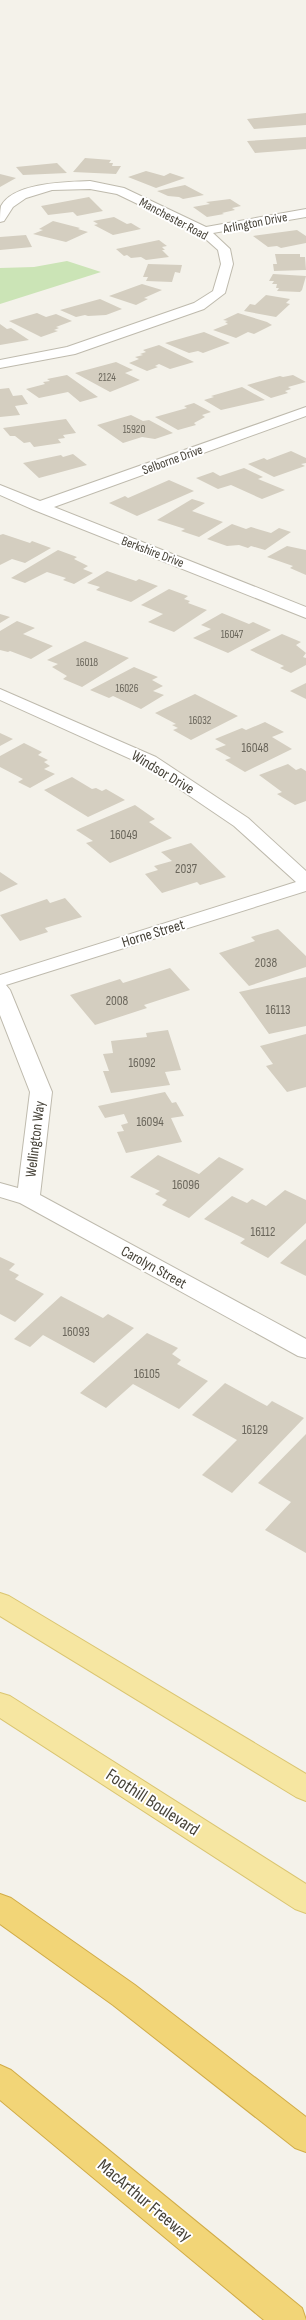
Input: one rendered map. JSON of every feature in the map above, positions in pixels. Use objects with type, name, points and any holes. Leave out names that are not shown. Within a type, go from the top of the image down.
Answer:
[{"type":"highway","points":[[0,1907],[124,1995],[306,2137]]},
{"type":"highway","name":"MacArthur Freeway","points":[[0,2080],[290,2320]]},
{"type":"main road","points":[[0,1603],[306,1789]]},
{"type":"main road","name":"Foothill Boulevard","points":[[0,1704],[306,1900]]},
{"type":"street","name":"Manchester Road","points":[[0,218],[8,205],[22,195],[51,186],[90,185],[120,191],[204,231],[224,249],[227,264],[219,293],[199,306],[157,322],[70,351],[0,364]]},
{"type":"street","name":"Arlington Drive","points":[[204,231],[306,213]]},
{"type":"street","name":"Selborne Drive","points":[[39,506],[306,411]]},
{"type":"street","name":"Berkshire Drive","points":[[0,489],[39,506],[240,584],[306,613]]},
{"type":"street","name":"Windsor Drive","points":[[0,694],[150,761],[241,822],[306,881]]},
{"type":"street","name":"Horne Street","points":[[0,981],[306,885]]},
{"type":"street","name":"Wellington Way","points":[[0,990],[41,1092],[28,1198]]},
{"type":"street","name":"Carolyn Street","points":[[0,1190],[28,1198],[306,1350]]},
{"type":"green space","points":[[67,261],[101,272],[0,304],[0,268],[34,267]]},
{"type":"building","points":[[306,113],[306,125],[254,129],[247,119]]},
{"type":"building","points":[[306,137],[306,149],[255,153],[247,141]]},
{"type":"building","points":[[85,158],[111,160],[109,163],[113,163],[112,166],[121,166],[116,174],[73,172]]},
{"type":"building","points":[[57,163],[67,173],[23,175],[16,167]]},
{"type":"building","points":[[146,171],[164,176],[170,173],[185,178],[156,188],[128,177]]},
{"type":"building","points":[[0,174],[16,178],[0,187]]},
{"type":"building","points":[[185,185],[204,195],[183,199],[168,196],[157,191]]},
{"type":"building","points":[[89,197],[103,211],[77,216],[73,212],[48,215],[41,206]]},
{"type":"building","points":[[230,199],[241,206],[232,208],[235,210],[222,213],[224,214],[207,217],[193,207],[210,204],[206,202]]},
{"type":"building","points":[[114,217],[127,224],[131,223],[141,229],[113,235],[94,225],[98,224],[93,221]]},
{"type":"building","points":[[53,221],[80,228],[78,229],[88,232],[66,242],[33,234],[43,230],[39,229]]},
{"type":"building","points":[[297,230],[306,236],[306,243],[281,248],[277,246],[268,247],[253,236]]},
{"type":"building","points":[[26,235],[32,247],[0,250],[0,237]]},
{"type":"building","points":[[159,240],[167,246],[162,247],[165,250],[162,250],[169,257],[146,260],[141,257],[131,258],[127,255],[124,256],[116,249]]},
{"type":"building","points":[[275,254],[300,254],[300,257],[305,257],[306,270],[274,271],[273,264],[277,264]]},
{"type":"building","points":[[148,264],[182,265],[180,273],[175,272],[172,282],[146,281],[148,277],[143,277]]},
{"type":"building","points":[[273,274],[306,276],[302,290],[300,292],[277,291],[279,288],[276,288],[277,284],[272,284],[274,281],[269,281]]},
{"type":"building","points":[[142,284],[162,290],[144,298],[148,299],[136,305],[109,296]]},
{"type":"building","points":[[266,295],[290,299],[286,303],[290,304],[276,317],[244,311],[250,304],[255,305]]},
{"type":"building","points":[[100,299],[122,309],[106,315],[85,315],[76,317],[60,310]]},
{"type":"building","points":[[37,313],[46,317],[56,314],[72,321],[56,327],[59,328],[54,330],[58,331],[41,337],[9,321]]},
{"type":"building","points":[[238,313],[272,325],[254,334],[248,332],[236,338],[213,330],[228,324],[225,322],[228,321],[223,320]]},
{"type":"building","points":[[0,324],[7,329],[11,328],[29,340],[0,345]]},
{"type":"building","points":[[204,332],[230,343],[203,353],[198,351],[189,353],[165,343]]},
{"type":"building","points":[[159,345],[194,362],[170,369],[159,364],[155,366],[158,367],[147,371],[129,363],[139,359],[135,357],[143,355],[140,354],[146,352],[143,350]]},
{"type":"building","points":[[116,362],[133,370],[125,373],[140,380],[110,392],[75,373]]},
{"type":"building","points":[[67,375],[98,397],[80,402],[68,392],[39,398],[26,389],[45,384],[43,382],[50,381],[47,379]]},
{"type":"building","points":[[293,375],[306,382],[288,387],[291,389],[285,391],[288,393],[271,398],[247,385],[280,376],[283,377]]},
{"type":"building","points":[[242,387],[265,400],[221,410],[204,400],[214,397],[211,396]]},
{"type":"building","points":[[9,388],[13,396],[22,395],[28,404],[15,406],[20,415],[0,417],[0,389]]},
{"type":"building","points":[[194,403],[211,412],[202,415],[205,417],[194,423],[196,425],[178,430],[155,417],[187,408],[184,406]]},
{"type":"building","points":[[131,415],[143,421],[149,420],[173,433],[155,439],[142,437],[123,443],[97,425]]},
{"type":"building","points":[[66,419],[76,433],[63,435],[65,438],[58,439],[61,443],[34,447],[30,442],[24,443],[15,436],[10,436],[3,428]]},
{"type":"building","points":[[291,451],[306,458],[306,463],[301,464],[305,466],[274,477],[248,464],[264,458],[267,460]]},
{"type":"building","points":[[73,454],[87,465],[39,478],[23,463],[61,455],[63,457]]},
{"type":"building","points":[[244,468],[263,477],[258,479],[285,490],[262,499],[231,485],[218,489],[196,478],[213,472],[220,476]]},
{"type":"building","points":[[169,480],[194,491],[137,516],[109,503],[125,496],[128,498]]},
{"type":"building","points":[[192,499],[205,503],[192,511],[223,522],[199,537],[181,531],[185,529],[157,520]]},
{"type":"building","points":[[232,524],[246,529],[251,527],[271,533],[279,528],[291,532],[265,550],[251,546],[248,548],[239,545],[227,546],[207,539]]},
{"type":"building","points":[[3,534],[30,543],[32,541],[51,548],[25,563],[12,559],[0,565],[0,535]]},
{"type":"building","points":[[287,546],[306,550],[306,575],[290,568],[293,566],[267,557]]},
{"type":"building","points":[[58,550],[77,557],[74,559],[88,566],[83,569],[93,573],[74,584],[63,580],[66,578],[47,572],[25,583],[11,578]]},
{"type":"building","points":[[107,571],[136,581],[139,579],[158,586],[131,602],[96,590],[100,587],[87,583]]},
{"type":"building","points":[[169,589],[188,596],[184,599],[190,601],[188,603],[207,610],[174,632],[148,622],[163,614],[141,605]]},
{"type":"building","points":[[222,613],[249,624],[253,622],[271,630],[228,653],[193,638],[211,629],[201,625]]},
{"type":"building","points":[[0,614],[10,617],[0,623]]},
{"type":"building","points":[[17,621],[35,628],[23,634],[53,646],[31,659],[10,651],[0,650],[0,631]]},
{"type":"building","points":[[282,634],[301,642],[296,645],[306,653],[303,657],[306,658],[306,665],[291,673],[280,668],[284,666],[250,650]]},
{"type":"building","points":[[85,641],[129,658],[82,687],[63,679],[67,676],[52,667],[58,664],[47,660]]},
{"type":"building","points":[[134,667],[158,677],[152,680],[163,686],[153,691],[164,695],[141,709],[113,696],[109,698],[90,690]]},
{"type":"building","points":[[306,683],[306,699],[290,691]]},
{"type":"building","points":[[195,694],[238,716],[191,740],[173,730],[178,728],[172,725],[176,724],[155,713]]},
{"type":"building","points":[[265,722],[284,732],[272,737],[292,749],[245,772],[225,760],[231,758],[215,749],[226,745],[215,739],[242,728],[246,730]]},
{"type":"building","points":[[0,733],[13,739],[0,746]]},
{"type":"building","points":[[24,743],[42,752],[38,755],[48,760],[44,762],[50,766],[44,769],[55,774],[30,788],[18,782],[23,779],[0,767],[0,756]]},
{"type":"building","points":[[288,764],[296,770],[301,768],[306,771],[306,801],[295,805],[277,794],[282,792],[259,775]]},
{"type":"building","points":[[72,777],[92,789],[96,788],[102,791],[106,789],[125,800],[88,817],[44,790]]},
{"type":"building","points":[[135,805],[155,819],[149,822],[172,838],[110,863],[86,843],[93,841],[76,830]]},
{"type":"building","points":[[191,843],[226,877],[200,885],[197,882],[162,893],[145,874],[158,870],[154,866],[172,861],[161,852]]},
{"type":"building","points":[[0,872],[18,884],[0,892]]},
{"type":"building","points":[[65,898],[82,917],[45,928],[48,932],[20,941],[0,915],[47,899],[50,903]]},
{"type":"building","points":[[278,929],[306,956],[306,967],[249,986],[219,953],[255,941],[251,937]]},
{"type":"building","points":[[170,968],[190,990],[144,1005],[147,1008],[95,1025],[70,995],[120,979],[123,983]]},
{"type":"building","points":[[306,977],[306,1026],[269,1034],[239,992]]},
{"type":"building","points":[[168,1030],[181,1070],[165,1072],[170,1085],[111,1093],[103,1071],[109,1071],[103,1054],[113,1053],[111,1041],[147,1037],[146,1033]]},
{"type":"building","points":[[306,1034],[306,1087],[287,1092],[266,1066],[273,1064],[260,1046]]},
{"type":"building","points":[[165,1092],[172,1103],[176,1102],[184,1116],[171,1118],[182,1142],[126,1153],[117,1132],[124,1131],[121,1125],[128,1123],[124,1114],[105,1118],[98,1106]]},
{"type":"building","points":[[158,1155],[199,1174],[219,1157],[244,1169],[189,1218],[162,1205],[167,1200],[155,1194],[160,1191],[130,1177]]},
{"type":"building","points":[[285,1190],[306,1200],[306,1223],[268,1258],[240,1243],[245,1239],[204,1219],[232,1196],[247,1203],[252,1199],[266,1206]]},
{"type":"building","points":[[306,1239],[306,1276],[280,1263]]},
{"type":"building","points":[[0,1257],[15,1264],[9,1270],[19,1275],[15,1279],[44,1294],[15,1322],[0,1314]]},
{"type":"building","points":[[61,1296],[103,1318],[108,1314],[134,1328],[94,1363],[43,1335],[30,1347],[14,1339]]},
{"type":"building","points":[[147,1333],[178,1348],[172,1354],[181,1360],[177,1364],[208,1381],[179,1409],[133,1384],[106,1408],[80,1393]]},
{"type":"building","points":[[225,1383],[267,1406],[272,1401],[304,1418],[232,1493],[202,1475],[237,1440],[192,1415]]},
{"type":"building","points":[[306,1434],[306,1553],[265,1530],[291,1502],[258,1483]]}]
